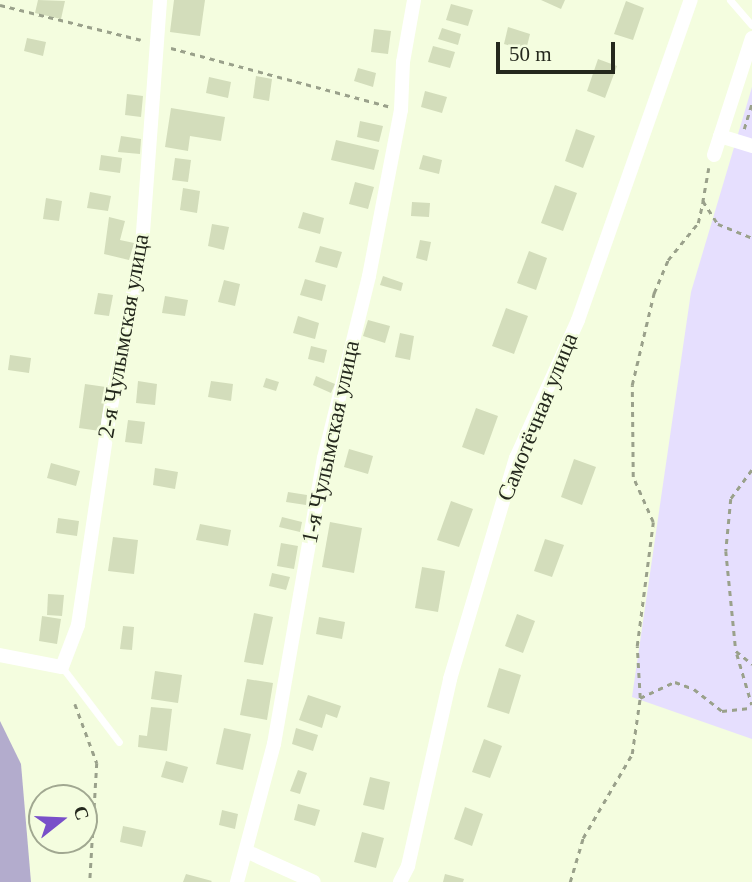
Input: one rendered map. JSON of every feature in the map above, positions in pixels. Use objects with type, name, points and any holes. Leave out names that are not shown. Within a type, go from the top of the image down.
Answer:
[{"type":"street","name":"2-я Чулымская улица","points":[[62,667],[78,625],[109,417],[142,246],[160,0]]},
{"type":"street","name":"1-я Чулымская улица","points":[[237,882],[248,852],[292,655],[324,458],[369,276],[401,110],[403,62],[414,0]]},
{"type":"street","name":"Самотёчная улица","points":[[400,882],[408,866],[450,679],[516,458],[578,320],[691,0]]},
{"type":"street","points":[[714,155],[752,38]]},
{"type":"street","points":[[720,136],[746,145]]},
{"type":"street","points":[[0,655],[62,667]]},
{"type":"street","points":[[248,852],[314,882]]},
{"type":"lane","points":[[730,0],[752,25]]},
{"type":"lane","points":[[62,667],[119,742]]},
{"type":"path","points":[[0,5],[401,110]]},
{"type":"path","points":[[746,145],[752,102]]},
{"type":"path","points":[[570,882],[583,838],[632,754],[640,698],[637,646],[653,522],[633,477],[632,385],[654,293],[668,260],[698,223],[714,155]]},
{"type":"path","points":[[703,201],[718,224],[752,239]]},
{"type":"path","points":[[640,698],[675,682],[694,689],[722,711],[752,707],[729,615],[728,523],[731,499],[752,470]]},
{"type":"path","points":[[736,651],[752,663]]},
{"type":"path","points":[[74,701],[97,763],[90,882]]},
{"type":"shaded area","points":[[752,87],[752,739],[632,697],[691,292]]},
{"type":"shaded area","points":[[0,721],[21,764],[31,882],[0,882]]},
{"type":"building","points":[[38,0],[65,1],[61,19],[35,13]]},
{"type":"building","points":[[174,0],[205,0],[200,36],[170,32]]},
{"type":"building","points":[[541,0],[565,0],[561,9]]},
{"type":"building","points":[[626,1],[644,8],[633,40],[614,34]]},
{"type":"building","points":[[451,4],[473,10],[468,26],[446,20]]},
{"type":"building","points":[[508,27],[530,34],[526,50],[504,44]]},
{"type":"building","points":[[442,28],[461,34],[458,45],[438,39]]},
{"type":"building","points":[[374,29],[391,31],[388,54],[371,52]]},
{"type":"building","points":[[27,38],[46,42],[43,56],[24,51]]},
{"type":"building","points":[[433,46],[455,52],[450,68],[428,62]]},
{"type":"building","points":[[598,59],[617,66],[605,98],[587,91]]},
{"type":"building","points":[[358,68],[376,73],[373,87],[354,81]]},
{"type":"building","points":[[256,76],[272,79],[269,101],[253,98]]},
{"type":"building","points":[[209,77],[231,82],[228,98],[206,93]]},
{"type":"building","points":[[425,91],[447,97],[442,113],[421,107]]},
{"type":"building","points":[[127,94],[143,96],[141,117],[125,115]]},
{"type":"building","points":[[171,108],[225,117],[221,141],[190,136],[188,151],[165,147]]},
{"type":"building","points":[[360,121],[383,126],[379,142],[357,137]]},
{"type":"building","points":[[576,129],[595,136],[583,168],[565,161]]},
{"type":"building","points":[[121,136],[141,139],[140,154],[118,152]]},
{"type":"building","points":[[336,140],[379,150],[374,170],[331,160]]},
{"type":"building","points":[[101,155],[122,158],[120,173],[99,170]]},
{"type":"building","points":[[423,155],[442,160],[439,174],[419,169]]},
{"type":"building","points":[[175,158],[191,160],[188,182],[172,180]]},
{"type":"building","points":[[355,182],[374,187],[368,209],[349,204]]},
{"type":"building","points":[[555,185],[577,193],[563,231],[541,223]]},
{"type":"building","points":[[183,188],[200,191],[197,213],[180,210]]},
{"type":"building","points":[[90,192],[111,196],[108,211],[87,208]]},
{"type":"building","points":[[46,198],[62,201],[59,221],[43,219]]},
{"type":"building","points":[[412,202],[430,203],[429,217],[411,216]]},
{"type":"building","points":[[303,212],[324,218],[320,234],[298,228]]},
{"type":"building","points":[[109,217],[125,221],[120,240],[134,243],[129,260],[104,254]]},
{"type":"building","points":[[212,224],[229,227],[224,250],[208,246]]},
{"type":"building","points":[[420,240],[431,242],[427,261],[416,258]]},
{"type":"building","points":[[320,246],[342,252],[337,268],[315,262]]},
{"type":"building","points":[[529,251],[547,258],[536,290],[517,283]]},
{"type":"building","points":[[383,276],[403,283],[401,291],[380,285]]},
{"type":"building","points":[[305,279],[326,285],[322,301],[300,295]]},
{"type":"building","points":[[224,280],[240,284],[235,306],[218,302]]},
{"type":"building","points":[[98,293],[113,295],[109,316],[94,314]]},
{"type":"building","points":[[165,296],[188,300],[185,316],[162,313]]},
{"type":"building","points":[[506,308],[528,316],[514,354],[492,346]]},
{"type":"building","points":[[298,316],[319,323],[315,339],[293,333]]},
{"type":"building","points":[[368,320],[390,326],[385,343],[363,336]]},
{"type":"building","points":[[400,333],[414,336],[410,360],[395,357]]},
{"type":"building","points":[[311,346],[327,350],[324,363],[308,359]]},
{"type":"building","points":[[10,355],[31,358],[29,373],[8,370]]},
{"type":"building","points":[[316,376],[335,384],[331,393],[313,385]]},
{"type":"building","points":[[266,378],[279,382],[276,391],[263,387]]},
{"type":"building","points":[[138,381],[157,384],[155,405],[136,403]]},
{"type":"building","points":[[211,381],[233,384],[231,401],[208,397]]},
{"type":"building","points":[[85,384],[106,387],[100,431],[79,428]]},
{"type":"building","points":[[476,408],[498,416],[484,455],[462,447]]},
{"type":"building","points":[[128,420],[145,422],[142,444],[125,442]]},
{"type":"building","points":[[349,449],[373,456],[368,474],[344,467]]},
{"type":"building","points":[[574,459],[596,467],[582,505],[561,497]]},
{"type":"building","points":[[51,463],[80,471],[76,486],[47,478]]},
{"type":"building","points":[[155,468],[178,472],[175,489],[153,485]]},
{"type":"building","points":[[288,492],[307,495],[306,505],[286,502]]},
{"type":"building","points":[[451,501],[473,509],[459,547],[437,540]]},
{"type":"building","points":[[282,517],[302,522],[300,532],[279,527]]},
{"type":"building","points":[[58,518],[79,521],[77,536],[56,533]]},
{"type":"building","points":[[330,522],[362,528],[354,573],[322,567]]},
{"type":"building","points":[[200,524],[231,530],[228,546],[196,540]]},
{"type":"building","points":[[113,537],[138,540],[134,574],[108,571]]},
{"type":"building","points":[[545,539],[564,545],[552,577],[534,571]]},
{"type":"building","points":[[281,543],[298,546],[294,569],[277,566]]},
{"type":"building","points":[[422,567],[445,571],[438,612],[415,608]]},
{"type":"building","points":[[272,573],[290,577],[286,590],[269,586]]},
{"type":"building","points":[[48,594],[64,595],[62,616],[47,615]]},
{"type":"building","points":[[254,613],[273,617],[263,665],[244,662]]},
{"type":"building","points":[[517,614],[535,621],[523,653],[505,646]]},
{"type":"building","points":[[42,616],[61,619],[57,644],[39,641]]},
{"type":"building","points":[[319,617],[345,622],[342,639],[316,634]]},
{"type":"building","points":[[123,626],[134,627],[132,650],[120,649]]},
{"type":"building","points":[[499,668],[521,675],[509,714],[487,707]]},
{"type":"building","points":[[155,671],[182,675],[178,703],[151,699]]},
{"type":"building","points":[[247,679],[273,683],[267,720],[240,715]]},
{"type":"building","points":[[308,695],[341,706],[337,718],[326,714],[322,728],[299,720]]},
{"type":"building","points":[[151,707],[172,709],[167,751],[138,747],[139,735],[147,736]]},
{"type":"building","points":[[224,728],[251,734],[243,770],[216,764]]},
{"type":"building","points":[[296,728],[318,735],[313,751],[292,744]]},
{"type":"building","points":[[484,739],[502,746],[490,778],[472,772]]},
{"type":"building","points":[[166,761],[188,767],[183,783],[161,777]]},
{"type":"building","points":[[298,770],[307,773],[300,794],[290,791]]},
{"type":"building","points":[[370,777],[390,782],[384,810],[363,805]]},
{"type":"building","points":[[298,804],[320,810],[315,826],[294,820]]},
{"type":"building","points":[[465,807],[483,814],[472,846],[454,839]]},
{"type":"building","points":[[222,810],[238,814],[235,829],[219,825]]},
{"type":"building","points":[[123,826],[146,831],[142,847],[120,842]]},
{"type":"building","points":[[362,832],[384,838],[376,868],[354,862]]},
{"type":"building","points":[[186,874],[212,881],[183,882]]},
{"type":"building","points":[[445,874],[464,879],[463,882],[443,882]]}]
